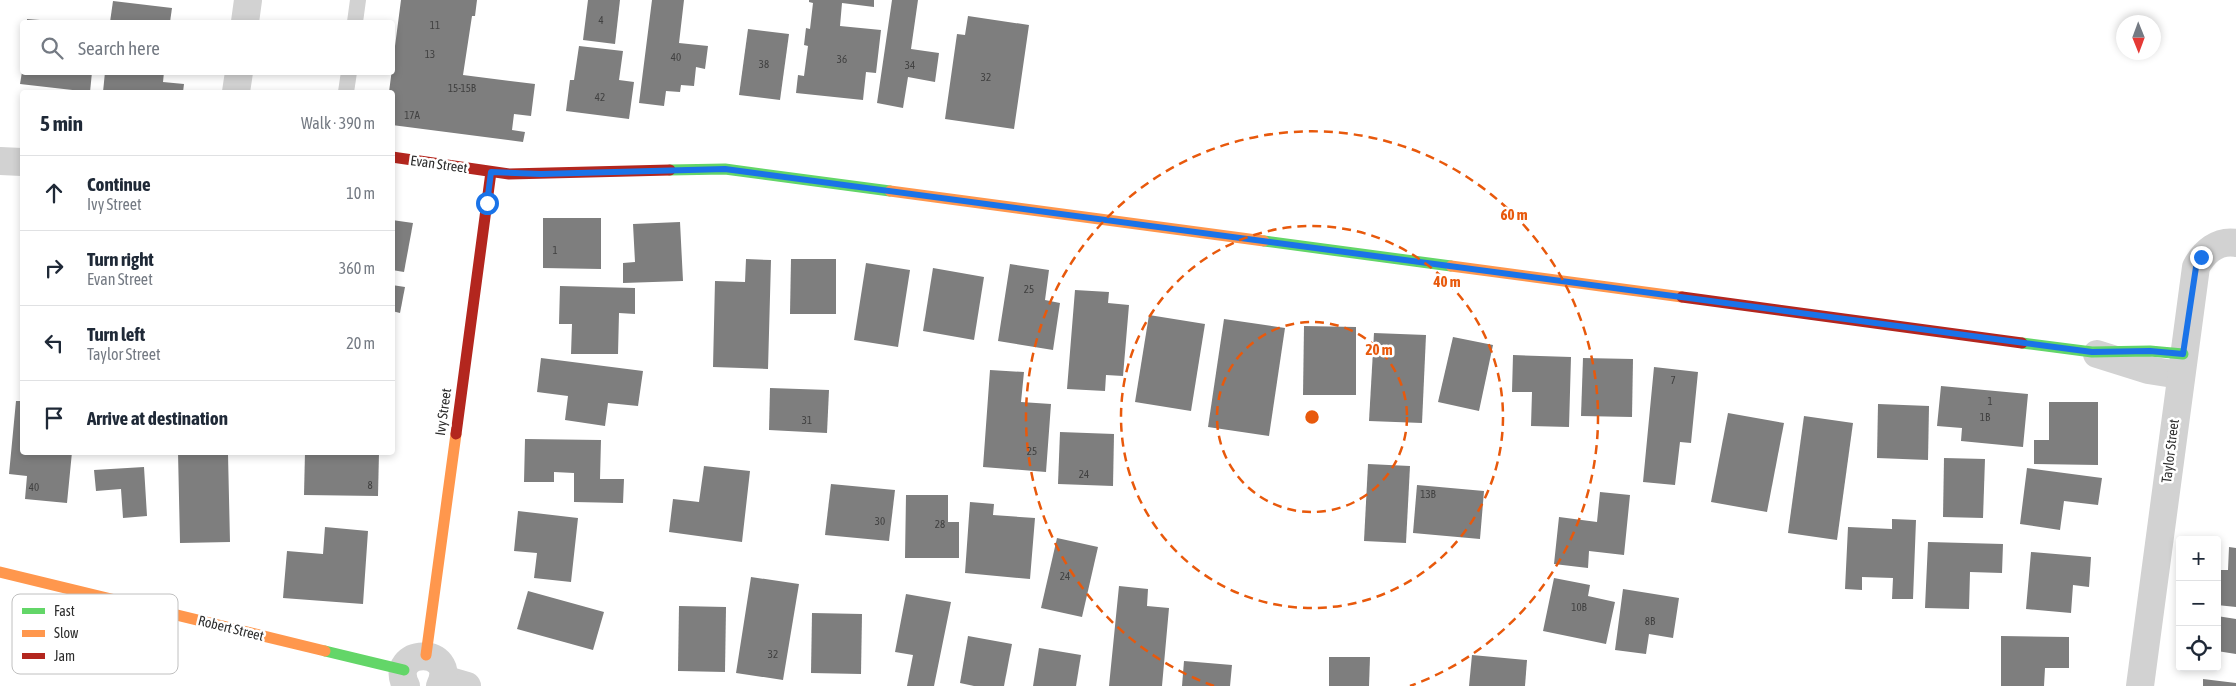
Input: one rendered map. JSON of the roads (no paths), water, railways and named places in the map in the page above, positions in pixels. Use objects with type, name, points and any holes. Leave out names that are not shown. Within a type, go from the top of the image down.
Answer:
[{"type":"street","points":[[245,20],[248,0]]},
{"type":"street","points":[[236,90],[239,75]]},
{"type":"street","name":"Evan Street","points":[[395,157],[491,172],[541,174],[725,169],[2092,352],[2148,370],[2182,364]]},
{"type":"street","points":[[0,161],[20,162]]},
{"type":"street","name":"Ivy Street","points":[[412,670],[491,172]]},
{"type":"street","name":"Taylor Street","points":[[2140,686],[2196,267],[2209,250],[2219,244],[2236,242]]},
{"type":"street","name":"Robert Street","points":[[0,572],[92,594]]},
{"type":"street","name":"Robert Street","points":[[178,614],[412,670]]},
{"type":"street","points":[[412,670],[432,657],[441,666],[450,684]]},
{"type":"lane","points":[[355,20],[358,0]]},
{"type":"lane","points":[[346,90],[349,75]]}]
